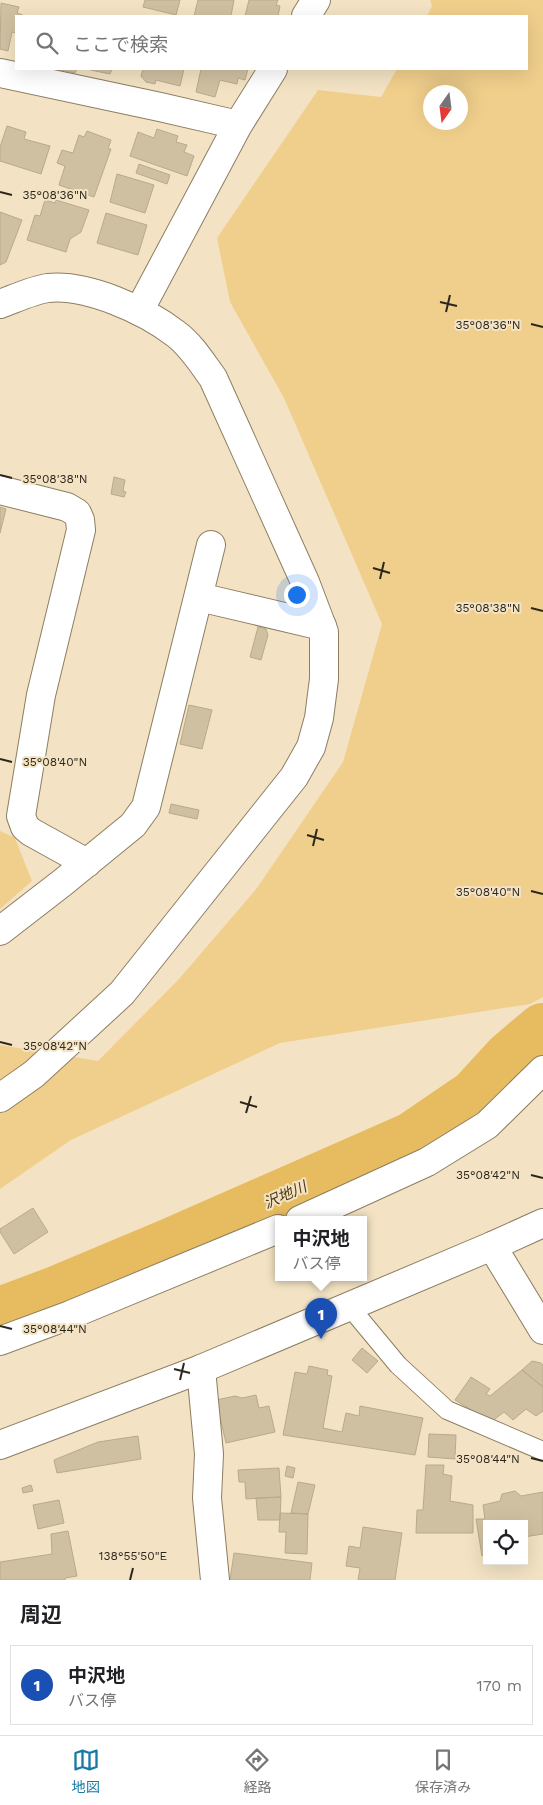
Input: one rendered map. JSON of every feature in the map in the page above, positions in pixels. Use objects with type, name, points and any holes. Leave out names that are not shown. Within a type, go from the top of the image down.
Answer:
[{"type":"street","points":[[307,15],[316,0]]},
{"type":"street","points":[[139,311],[238,125],[272,70]]},
{"type":"street","points":[[0,73],[238,125]]},
{"type":"street","points":[[0,304],[47,288],[84,290],[139,311],[177,334],[199,358],[213,378],[305,582],[324,632],[324,679],[319,718],[311,747],[294,777],[122,993],[34,1074],[0,1098]]},
{"type":"street","points":[[0,490],[67,508],[77,512],[80,520],[81,530],[42,695],[21,816],[25,827],[31,832],[87,863]]},
{"type":"street","points":[[0,931],[133,826],[146,807],[211,546]]},
{"type":"street","points":[[199,597],[322,626]]},
{"type":"street","points":[[309,1216],[427,1162],[487,1125],[543,1070]]},
{"type":"street","points":[[0,1445],[201,1369],[543,1223]]},
{"type":"street","points":[[0,1342],[275,1230]]},
{"type":"street","points":[[492,1246],[543,1330]]},
{"type":"street","points":[[201,1369],[208,1454],[207,1498],[216,1580]]},
{"type":"lane","points":[[349,1306],[398,1365],[447,1410],[543,1451]]},
{"type":"shaded area","points":[[430,0],[543,0],[543,997],[530,1004],[280,1043],[71,1140],[0,1189],[0,1045],[98,1061],[179,979],[257,888],[343,762],[382,624],[284,398],[230,302],[217,238],[318,90],[381,97],[396,70],[528,70],[528,15],[428,15],[432,6]]},
{"type":"shaded area","points":[[0,831],[15,838],[32,881],[0,909]]},
{"type":"building","points":[[145,0],[180,0],[176,15],[143,7]]},
{"type":"building","points":[[198,0],[234,0],[231,15],[194,15]]},
{"type":"building","points":[[249,0],[278,0],[276,5],[280,6],[278,15],[245,15]]},
{"type":"building","points":[[1,3],[19,7],[17,13],[23,15],[15,15],[15,33],[12,32],[8,51],[0,49]]},
{"type":"building","points":[[61,70],[76,70],[75,73]]},
{"type":"building","points":[[91,70],[112,70],[110,74]]},
{"type":"building","points":[[143,70],[184,70],[180,86],[156,80],[155,84],[146,82],[141,76]]},
{"type":"building","points":[[201,70],[248,70],[245,80],[238,78],[237,84],[220,80],[215,97],[196,92]]},
{"type":"building","points":[[7,126],[26,132],[24,139],[50,146],[41,174],[0,161],[0,147]]},
{"type":"building","points":[[157,129],[178,136],[176,142],[187,145],[184,152],[194,156],[187,176],[130,156],[138,132],[154,138]]},
{"type":"building","points":[[87,131],[111,140],[108,149],[111,149],[94,197],[59,185],[65,166],[57,163],[62,150],[73,153],[79,135],[84,137]]},
{"type":"building","points":[[139,164],[170,175],[167,184],[136,173]]},
{"type":"building","points":[[117,174],[154,185],[145,213],[110,202]]},
{"type":"building","points":[[45,200],[55,203],[56,200],[89,210],[81,232],[70,239],[66,252],[27,240],[35,215],[40,216]]},
{"type":"building","points":[[0,212],[22,220],[6,262],[0,265]]},
{"type":"building","points":[[106,213],[147,225],[138,255],[97,243]]},
{"type":"building","points":[[114,477],[125,480],[123,491],[126,492],[124,497],[111,494]]},
{"type":"building","points":[[0,507],[6,509],[0,533]]},
{"type":"building","points":[[258,627],[266,629],[268,635],[261,660],[250,657]]},
{"type":"building","points":[[189,705],[212,710],[202,749],[180,744]]},
{"type":"building","points":[[171,804],[199,810],[197,819],[169,813]]},
{"type":"building","points":[[33,1208],[48,1232],[14,1254],[0,1229]]},
{"type":"building","points":[[362,1348],[378,1361],[367,1373],[352,1360]]},
{"type":"building","points":[[532,1361],[543,1365],[543,1387],[522,1370]]},
{"type":"building","points":[[309,1366],[328,1370],[327,1375],[332,1376],[323,1428],[342,1432],[346,1413],[359,1416],[360,1406],[423,1418],[415,1455],[283,1435],[295,1372],[307,1374]]},
{"type":"building","points":[[522,1370],[543,1387],[543,1411],[536,1416],[526,1409],[513,1420],[504,1412],[491,1422],[455,1400],[471,1377],[490,1389],[486,1394],[490,1396]]},
{"type":"building","points":[[256,1395],[259,1408],[269,1406],[275,1432],[226,1443],[216,1400],[235,1396],[242,1398]]},
{"type":"building","points":[[429,1434],[456,1435],[455,1459],[428,1457]]},
{"type":"building","points":[[138,1436],[141,1459],[57,1473],[54,1460],[98,1442]]},
{"type":"building","points":[[426,1465],[444,1465],[443,1474],[452,1476],[450,1501],[473,1505],[473,1533],[416,1533],[417,1510],[423,1510]]},
{"type":"building","points":[[287,1466],[295,1468],[293,1478],[285,1476]]},
{"type":"building","points":[[279,1468],[281,1497],[246,1499],[245,1482],[239,1482],[238,1470]]},
{"type":"building","points":[[298,1482],[315,1485],[308,1514],[291,1513]]},
{"type":"building","points":[[31,1485],[33,1491],[23,1493],[22,1488]]},
{"type":"building","points":[[515,1491],[521,1496],[543,1492],[543,1534],[528,1536],[528,1520],[483,1520],[482,1556],[476,1519],[485,1519],[483,1505],[500,1501],[502,1494]]},
{"type":"building","points":[[281,1497],[280,1520],[258,1520],[256,1498]]},
{"type":"building","points":[[59,1500],[64,1523],[38,1529],[33,1505]]},
{"type":"building","points":[[280,1513],[308,1514],[307,1554],[285,1553],[286,1532],[279,1532]]},
{"type":"building","points":[[363,1527],[402,1533],[395,1580],[358,1580],[360,1568],[346,1566],[349,1546],[360,1548]]},
{"type":"building","points":[[68,1531],[77,1576],[65,1578],[65,1580],[0,1580],[0,1562],[52,1554],[51,1534]]},
{"type":"building","points":[[234,1553],[312,1563],[310,1580],[230,1580]]},
{"type":"waterway","name":"沢地川","points":[[0,1314],[59,1292],[171,1245],[412,1139],[475,1096],[510,1058],[543,1030]]},
{"type":"place","name":"中沢地","points":[[321,1339]]}]
